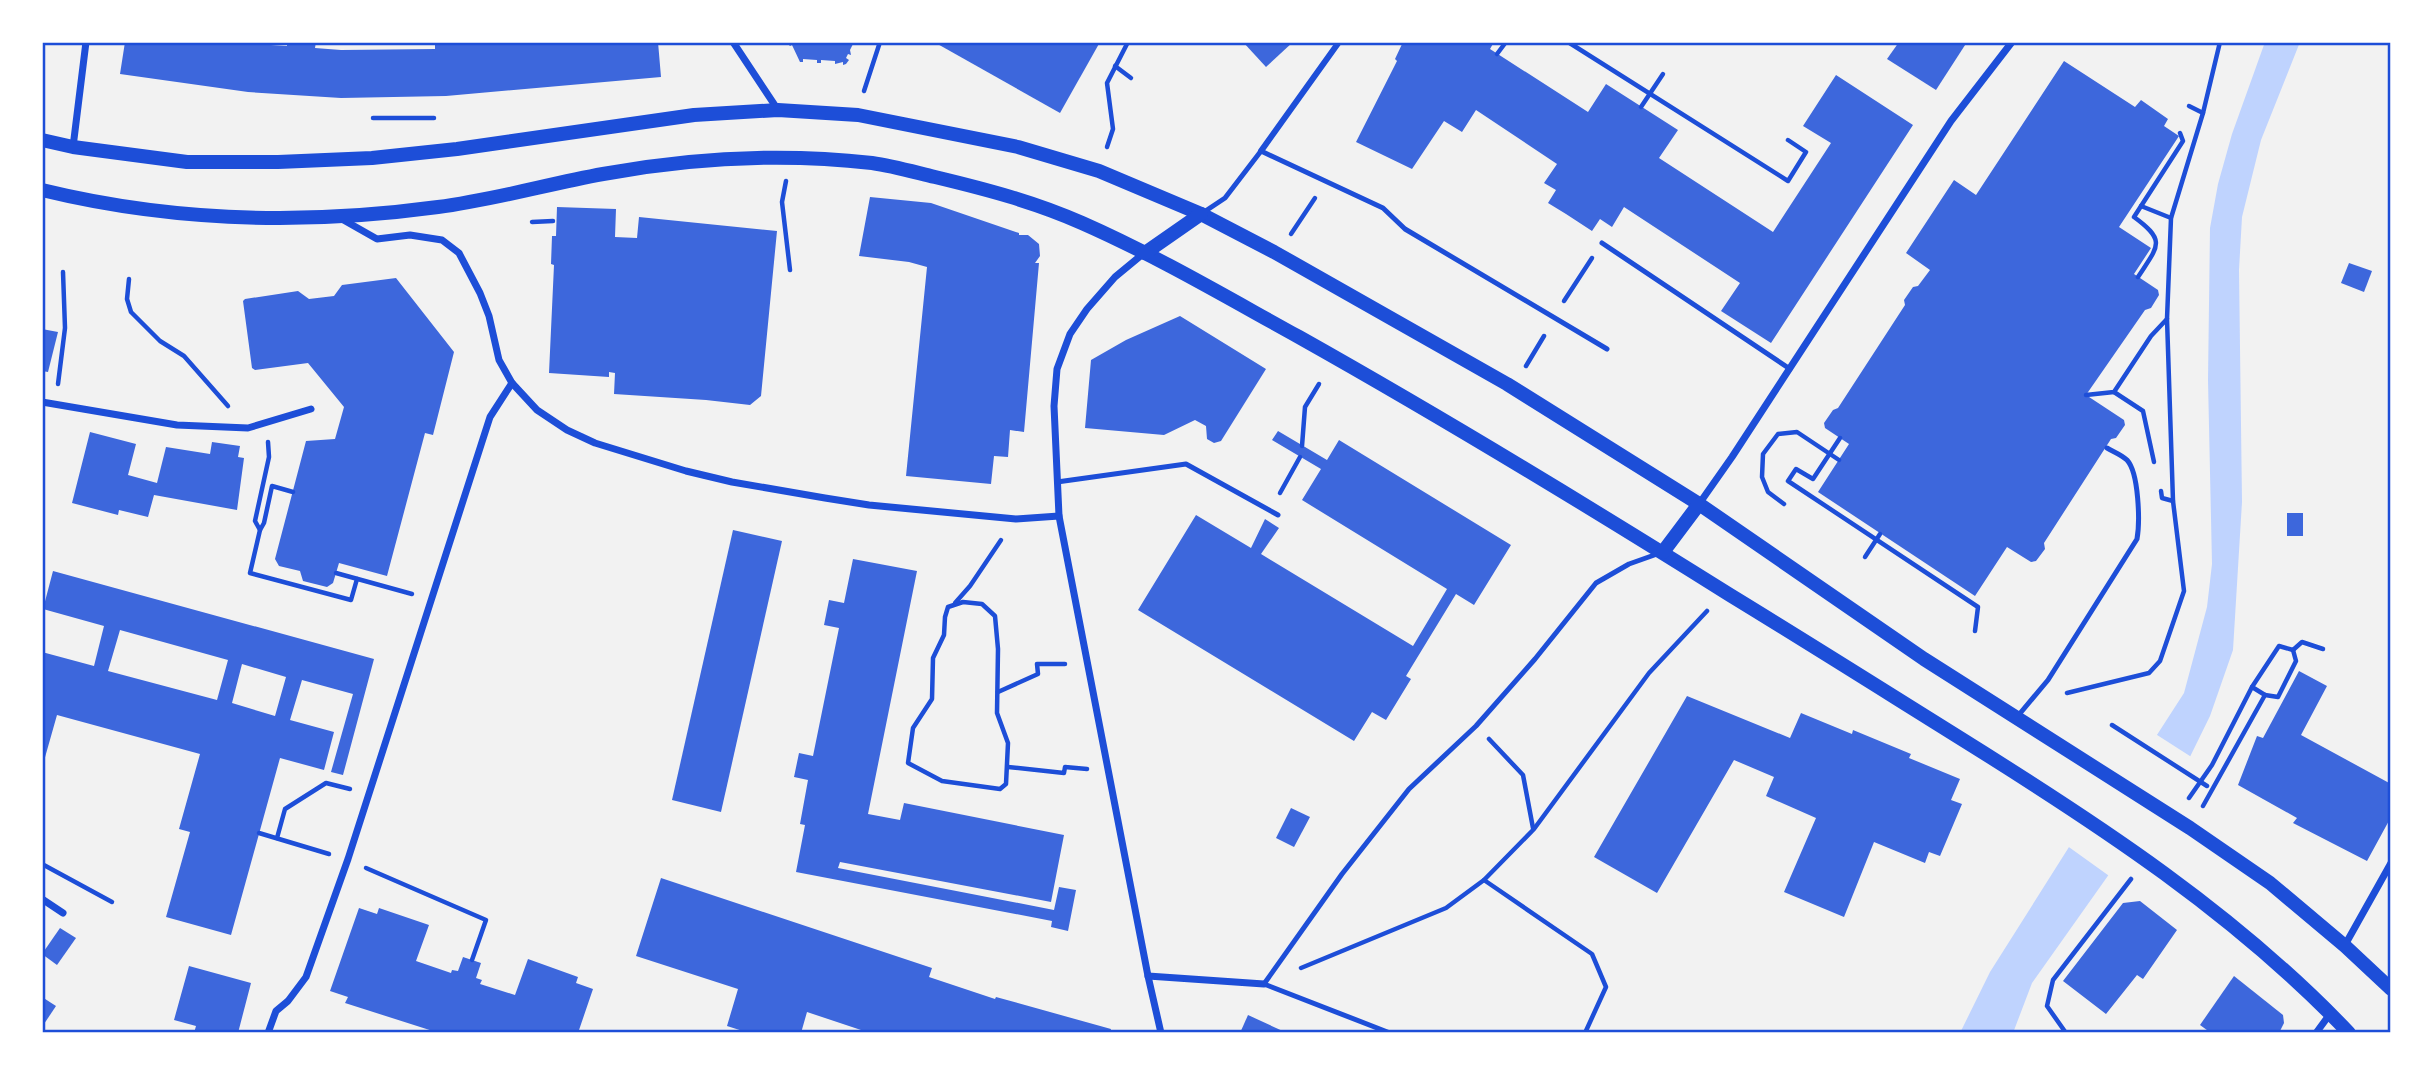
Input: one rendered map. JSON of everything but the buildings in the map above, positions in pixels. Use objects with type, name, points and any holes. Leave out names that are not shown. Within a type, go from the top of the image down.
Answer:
[{"type":"main road","points":[[42,140],[73,147],[187,162],[278,162],[372,158],[694,116],[778,110],[858,115],[1018,146],[1099,171],[1201,214],[1274,252],[1507,384],[1699,504],[1924,659],[2270,883],[2391,989]]},
{"type":"main road","points":[[42,190],[99,204],[186,215],[340,219],[446,206],[644,168],[692,162],[781,158],[876,164],[994,191],[1077,220],[1145,253],[1397,392],[1663,552],[2061,801],[2152,864],[2244,934],[2349,1033]]},
{"type":"main road","points":[[1145,253],[1201,214]]},
{"type":"main road","points":[[1663,552],[1699,504]]},
{"type":"street","points":[[73,147],[86,42]]},
{"type":"street","points":[[733,42],[778,110]]},
{"type":"street","points":[[1261,151],[1339,42]]},
{"type":"street","points":[[1699,504],[1951,121],[2012,42]]},
{"type":"street","points":[[340,219],[377,239],[410,235],[442,240],[459,253],[480,293],[489,316],[499,360],[512,383],[537,410],[567,430],[596,443],[664,465],[745,484],[869,505],[1016,519],[1059,516]]},
{"type":"street","points":[[1145,253],[1115,276],[1070,334],[1058,369],[1054,406],[1059,516],[1161,1033]]},
{"type":"street","points":[[268,1033],[276,1011],[288,1001],[306,977],[348,859],[490,417],[512,383]]},
{"type":"street","points":[[42,402],[177,425],[248,428],[311,409]]},
{"type":"street","points":[[2345,946],[2391,863]]},
{"type":"street","points":[[42,899],[63,913]]},
{"type":"street","points":[[1148,976],[1264,984]]},
{"type":"street","points":[[2315,1033],[2330,1013]]},
{"type":"lane","points":[[1201,214],[1225,198],[1261,151],[1382,208],[1405,229],[1606,349]]},
{"type":"lane","points":[[1602,243],[1790,369]]},
{"type":"lane","points":[[2016,718],[2048,680],[2137,539],[2139,523],[2133,469],[2126,459],[2107,448]]},
{"type":"lane","points":[[1057,482],[1186,464],[1278,514]]},
{"type":"lane","points":[[1390,1033],[1264,984],[1342,874],[1409,789],[1476,726],[1535,659],[1596,583],[1629,564],[1663,552]]},
{"type":"path","points":[[858,115],[880,42]]},
{"type":"path","points":[[1107,147],[1113,129],[1107,83],[1128,42]]},
{"type":"path","points":[[1497,54],[1506,42]]},
{"type":"path","points":[[1568,42],[1788,181],[1806,152],[1788,140]]},
{"type":"path","points":[[2067,693],[2149,673],[2160,661],[2184,591],[2173,501],[2167,319],[2171,219],[2203,113],[2220,42]]},
{"type":"path","points":[[1115,66],[1131,78]]},
{"type":"path","points":[[1641,107],[1664,74]]},
{"type":"path","points":[[2189,106],[2203,113]]},
{"type":"path","points":[[373,118],[434,118]]},
{"type":"path","points":[[2138,277],[2156,244],[2152,230],[2134,217],[2183,142],[2180,133]]},
{"type":"path","points":[[786,181],[782,202],[790,270]]},
{"type":"path","points":[[1291,234],[1327,181]]},
{"type":"path","points":[[2141,206],[2171,219]]},
{"type":"path","points":[[532,222],[553,221]]},
{"type":"path","points":[[55,405],[65,328],[63,272]]},
{"type":"path","points":[[129,279],[127,299],[131,312],[160,341],[184,356],[248,428],[267,441],[269,457],[255,520],[260,530]]},
{"type":"path","points":[[2114,392],[2151,336],[2167,319]]},
{"type":"path","points":[[1302,446],[1305,407],[1319,384]]},
{"type":"path","points":[[2086,395],[2114,392],[2143,411],[2157,473]]},
{"type":"path","points":[[1784,503],[1768,492],[1762,477],[1763,454],[1778,435],[1797,432],[1839,460]]},
{"type":"path","points":[[1840,438],[1813,479],[1796,469],[1788,481],[1978,607],[1975,631]]},
{"type":"path","points":[[1278,514],[1278,498],[1300,457]]},
{"type":"path","points":[[2159,485],[2162,498],[2173,501]]},
{"type":"path","points":[[293,492],[272,486],[250,573],[352,600],[357,579]]},
{"type":"path","points":[[954,605],[1016,519]]},
{"type":"path","points":[[1865,557],[1880,534]]},
{"type":"path","points":[[336,573],[431,600]]},
{"type":"path","points":[[963,602],[982,604],[995,616],[998,692],[997,713],[1008,743],[1006,784],[1000,789],[942,781],[908,763],[913,729],[932,699],[933,659],[944,635],[948,607],[963,602]]},
{"type":"path","points":[[1264,984],[1446,908],[1484,880],[1534,829],[1649,673],[1708,610]]},
{"type":"path","points":[[2252,687],[2265,695],[2278,697],[2296,661],[2293,650],[2302,642],[2323,649]]},
{"type":"path","points":[[998,692],[1038,674],[1037,664],[1087,664]]},
{"type":"path","points":[[2185,826],[2213,790],[2265,695]]},
{"type":"path","points":[[2112,724],[2207,786]]},
{"type":"path","points":[[1476,726],[1523,775],[1534,829]]},
{"type":"path","points":[[1008,767],[1064,773],[1065,767]]},
{"type":"path","points":[[277,838],[285,808],[326,783],[368,794]]},
{"type":"path","points":[[259,833],[348,859],[486,920],[472,960]]},
{"type":"path","points":[[42,863],[112,902]]},
{"type":"path","points":[[1484,880],[1592,954],[1606,987],[1585,1033]]},
{"type":"path","points":[[2057,975],[2053,980],[2047,1006],[2066,1033]]},
{"type":"water","points":[[2265,42],[2300,42],[2261,140],[2242,217],[2239,270],[2242,502],[2233,650],[2210,716],[2185,767],[2032,983],[2013,1033],[1960,1033],[1990,972],[2069,847],[2144,755],[2184,693],[2207,607],[2212,564],[2208,380],[2210,228],[2218,184],[2232,134]]},
{"type":"pier","points":[[2154,733],[2193,758],[2112,878],[2066,845],[2141,753]]}]
